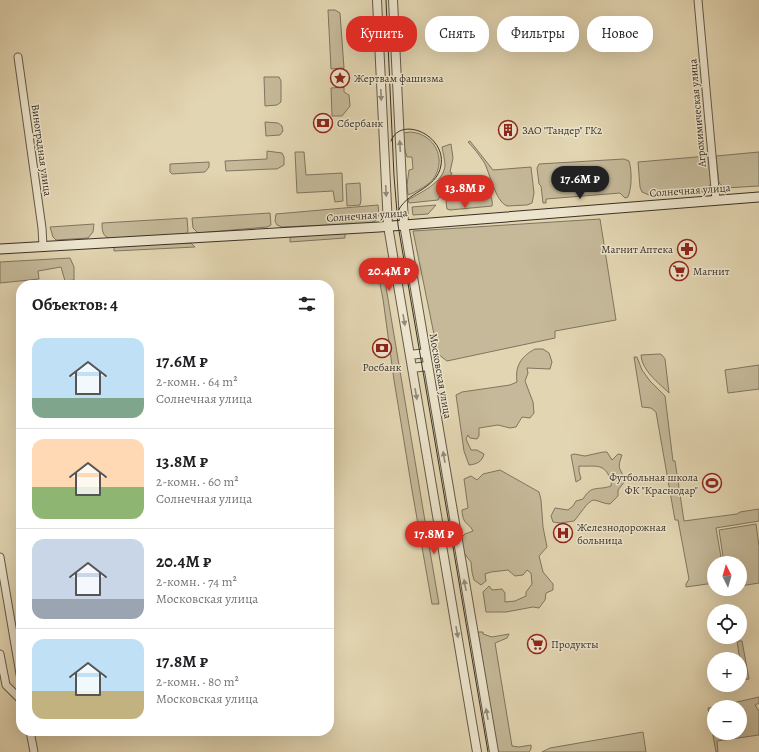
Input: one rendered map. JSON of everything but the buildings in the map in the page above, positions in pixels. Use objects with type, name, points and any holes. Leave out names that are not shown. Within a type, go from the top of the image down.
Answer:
[{"type":"main road","name":"Солнечная улица","points":[[0,249],[388,226],[759,197]]},
{"type":"street","points":[[377,0],[388,226],[477,752]]},
{"type":"street","name":"Московская улица","points":[[393,0],[404,224],[494,752]]},
{"type":"street","name":"Агрохимическая улица","points":[[698,0],[716,200]]},
{"type":"street","name":"Виноградная улица","points":[[18,57],[41,220],[43,246]]},
{"type":"street","points":[[410,355],[426,353]]},
{"type":"street","points":[[412,368],[428,366]]},
{"type":"street","points":[[0,557],[16,651]]},
{"type":"street","points":[[0,654],[6,685],[16,695]]},
{"type":"street","points":[[31,736],[34,752]]},
{"type":"shaded area","points":[[328,10],[335,10],[340,13],[344,68],[331,69]]},
{"type":"shaded area","points":[[264,77],[279,77],[281,81],[281,102],[277,105],[265,106]]},
{"type":"shaded area","points":[[344,87],[344,92],[349,95],[350,106],[342,116],[332,116],[331,88]]},
{"type":"shaded area","points":[[265,122],[278,123],[282,126],[283,131],[280,135],[266,136]]},
{"type":"shaded area","points":[[411,132],[426,137],[432,142],[436,148],[439,163],[438,170],[432,181],[408,195],[407,185],[409,170],[413,169],[412,157],[407,157],[403,143],[403,133]]},
{"type":"shaded area","points":[[470,141],[493,170],[531,167],[534,193],[532,203],[527,205],[507,206],[499,199],[484,162],[468,142]]},
{"type":"shaded area","points":[[451,144],[453,158],[450,172],[452,173],[438,200],[409,203],[408,200],[431,186],[440,177],[445,166],[442,147]]},
{"type":"shaded area","points":[[267,151],[282,153],[284,157],[284,165],[277,169],[226,171],[225,161],[267,159]]},
{"type":"shaded area","points":[[295,152],[304,152],[306,175],[342,173],[343,201],[335,202],[333,191],[297,193]]},
{"type":"shaded area","points":[[759,152],[759,186],[725,188],[719,183],[716,156]]},
{"type":"shaded area","points":[[708,156],[711,183],[703,192],[649,195],[642,192],[640,187],[638,162]]},
{"type":"shaded area","points":[[624,159],[629,161],[631,169],[631,184],[628,197],[625,198],[620,193],[546,199],[546,203],[543,203],[537,168],[539,164]]},
{"type":"shaded area","points":[[209,162],[209,167],[205,172],[172,174],[170,172],[170,164]]},
{"type":"shaded area","points":[[478,181],[484,184],[489,191],[492,199],[492,206],[447,209],[446,202],[454,187],[461,183]]},
{"type":"shaded area","points":[[360,183],[360,205],[347,206],[346,184]]},
{"type":"shaded area","points":[[378,205],[379,214],[377,219],[370,223],[282,227],[277,225],[275,221],[276,214]]},
{"type":"shaded area","points":[[436,205],[428,214],[413,215],[412,207]]},
{"type":"shaded area","points":[[270,213],[271,225],[267,227],[198,233],[193,228],[192,218]]},
{"type":"shaded area","points":[[187,218],[188,231],[186,234],[113,239],[105,236],[102,229],[102,223]]},
{"type":"shaded area","points":[[600,219],[616,320],[555,331],[555,338],[447,361],[438,354],[413,231]]},
{"type":"shaded area","points":[[94,224],[93,232],[88,238],[56,240],[53,237],[50,227]]},
{"type":"shaded area","points":[[344,233],[345,238],[290,242],[291,237]]},
{"type":"shaded area","points":[[191,243],[195,247],[114,251],[116,246]]},
{"type":"shaded area","points":[[70,258],[74,267],[74,280],[65,280],[61,267],[38,271],[39,279],[16,280],[16,281],[0,283],[0,262]]},
{"type":"shaded area","points":[[382,263],[439,604],[432,604],[412,490],[394,380],[383,299],[376,264]]},
{"type":"shaded area","points":[[535,349],[543,349],[549,353],[552,362],[550,369],[527,368],[528,373],[525,381],[533,402],[534,413],[530,418],[522,417],[516,427],[510,428],[498,425],[479,428],[479,436],[477,439],[470,438],[468,435],[466,439],[471,450],[477,450],[484,454],[479,462],[469,465],[464,451],[456,395],[462,392],[510,385],[517,382],[518,367],[522,359]]},
{"type":"shaded area","points":[[660,354],[665,359],[669,393],[656,381],[644,366],[642,361],[641,355]]},
{"type":"shaded area","points":[[634,357],[637,357],[642,370],[650,381],[665,396],[673,461],[675,461],[684,521],[737,514],[740,512],[759,509],[759,521],[716,528],[721,556],[707,556],[707,584],[686,587],[689,579],[678,520],[675,520],[656,412],[651,408],[642,407]]},
{"type":"shaded area","points":[[759,365],[759,389],[728,393],[725,370]]},
{"type":"shaded area","points":[[607,452],[612,460],[618,454],[622,455],[619,467],[625,481],[618,490],[618,496],[610,504],[594,500],[592,501],[586,505],[574,521],[560,523],[553,522],[551,516],[555,508],[568,510],[576,501],[583,499],[589,491],[611,486],[611,479],[606,471],[603,468],[596,466],[579,466],[581,479],[576,482],[571,455],[574,454],[585,456]]},
{"type":"shaded area","points":[[500,470],[539,492],[547,547],[539,556],[543,572],[553,584],[553,590],[546,593],[545,600],[539,608],[533,607],[506,612],[486,612],[483,592],[489,586],[492,590],[502,589],[505,593],[505,602],[515,601],[526,596],[526,592],[532,584],[531,573],[527,570],[523,575],[515,576],[508,570],[491,572],[485,574],[486,581],[481,585],[474,580],[471,562],[464,553],[460,539],[465,534],[473,531],[463,519],[462,510],[468,508],[464,479],[471,476],[477,480],[483,474]]},
{"type":"shaded area","points":[[756,524],[759,546],[759,583],[747,585],[747,556],[723,556],[719,530]]},
{"type":"shaded area","points":[[478,632],[483,632],[483,634],[492,637],[509,634],[507,638],[495,643],[512,746],[519,747],[531,745],[529,752],[497,752]]},
{"type":"shaded area","points":[[737,644],[743,644],[744,652],[739,652]]},
{"type":"shaded area","points":[[747,668],[749,679],[747,679]]},
{"type":"shaded area","points":[[759,697],[759,703],[755,705],[759,710],[759,735],[747,737],[746,700]]},
{"type":"shaded area","points":[[643,732],[646,752],[542,752],[550,748]]},
{"type":"shaded area","points":[[714,740],[724,740],[717,741],[718,752],[716,752]]},
{"type":"tram line","points":[[386,0],[394,176],[398,225],[488,752]]},
{"type":"tram line","points":[[391,141],[396,133],[403,130],[412,129],[430,137],[437,145],[441,154],[441,165],[438,174],[427,186],[406,200],[397,214]]},
{"type":"place","name":"Жертвам фашизма","points":[[340,78]]},
{"type":"place","name":"Сбербанк","points":[[323,123]]},
{"type":"place","name":"ЗАО \"Тандер\" ГК2","points":[[508,130]]},
{"type":"place","name":"Магнит Аптека","points":[[687,249]]},
{"type":"place","name":"Магнит","points":[[679,271]]},
{"type":"place","name":"Росбанк","points":[[382,348]]},
{"type":"place","name":"Футбольная школа ФК \"Краснодар\"","points":[[712,483]]},
{"type":"place","name":"Железнодорожная больница","points":[[563,533]]},
{"type":"place","name":"Продукты","points":[[537,644]]}]
